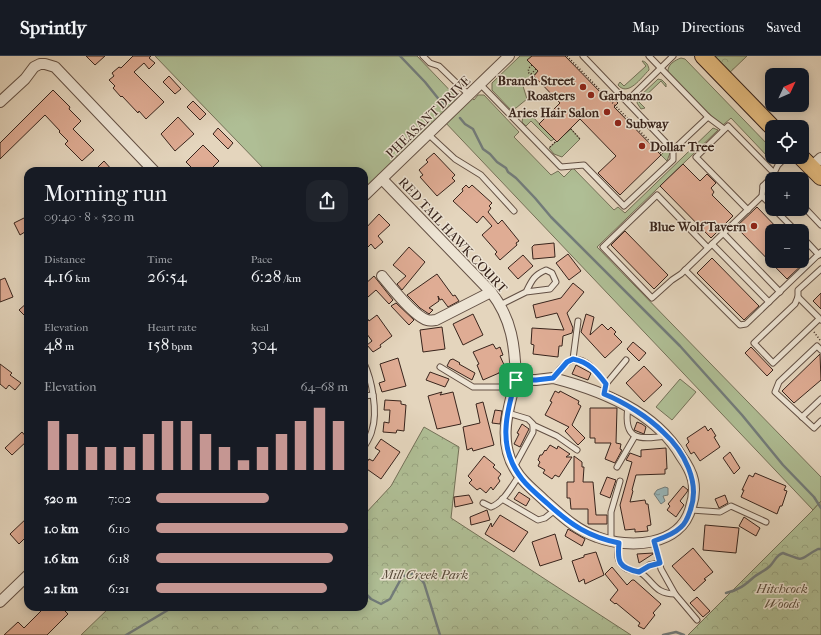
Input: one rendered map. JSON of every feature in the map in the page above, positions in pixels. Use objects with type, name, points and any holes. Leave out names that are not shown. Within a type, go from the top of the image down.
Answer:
[{"type":"main road","points":[[703,56],[765,120]]},
{"type":"street","name":"PHEASANT DRIVE","points":[[368,192],[509,56]]},
{"type":"street","points":[[0,102],[25,79],[34,67],[40,64],[50,64],[55,67],[150,167]]},
{"type":"street","name":"RED TAIL HAWK COURT","points":[[382,179],[491,292],[508,320],[515,350],[515,384],[507,412],[505,430],[510,458],[517,471]]},
{"type":"street","points":[[382,276],[399,297],[428,321],[436,320],[491,292]]},
{"type":"street","points":[[515,384],[553,378],[583,386],[605,389],[613,398],[650,421],[667,436],[678,449],[687,466],[691,475],[694,492],[691,510],[686,521],[681,527],[664,537],[642,544],[615,542],[589,534],[575,526],[530,487],[517,471]]},
{"type":"street","points":[[0,602],[24,579]]},
{"type":"lane","points":[[423,56],[430,63],[439,66],[469,95]]},
{"type":"lane","points":[[480,84],[561,167],[584,165],[624,206],[673,160],[673,150],[583,56]]},
{"type":"lane","points":[[649,56],[708,117],[724,130]]},
{"type":"lane","points":[[627,102],[673,56]]},
{"type":"lane","points":[[673,150],[708,117]]},
{"type":"lane","points":[[748,210],[696,157],[728,126],[773,172]]},
{"type":"lane","points":[[428,134],[455,160],[481,175],[514,211]]},
{"type":"lane","points":[[763,186],[762,196],[723,233],[710,246],[686,270],[652,298],[603,247],[657,195],[710,246],[769,302]]},
{"type":"lane","points":[[762,196],[765,199]]},
{"type":"lane","points":[[809,212],[821,225]]},
{"type":"lane","points":[[781,216],[789,224]]},
{"type":"lane","points":[[723,233],[780,292]]},
{"type":"lane","points":[[686,270],[740,325],[746,324],[820,254],[809,244]]},
{"type":"lane","points":[[798,297],[820,319],[773,363],[754,343],[795,304],[798,297],[798,290],[821,269]]},
{"type":"lane","points":[[500,305],[526,292],[550,289],[556,282],[552,273],[546,270],[538,274],[533,278],[526,292]]},
{"type":"lane","points":[[573,359],[578,321]]},
{"type":"lane","points":[[821,350],[817,346],[779,382],[775,392],[814,428],[821,421]]},
{"type":"lane","points":[[553,378],[567,362],[573,359],[580,360],[592,367],[605,389],[626,360]]},
{"type":"lane","points":[[440,367],[473,387],[515,384]]},
{"type":"lane","points":[[368,377],[373,395],[375,416],[372,431],[368,439]]},
{"type":"lane","points":[[368,396],[373,395]]},
{"type":"lane","points":[[802,417],[821,399]]},
{"type":"lane","points":[[628,407],[626,422],[627,428],[635,436],[654,438],[667,436]]},
{"type":"lane","points":[[507,412],[528,419],[533,425],[557,436],[577,450]]},
{"type":"lane","points":[[483,503],[491,507],[496,505],[502,499],[517,471],[533,432],[533,425]]},
{"type":"lane","points":[[617,467],[635,436]]},
{"type":"lane","points":[[620,481],[611,512],[612,527],[621,565],[628,570],[639,572],[655,588],[675,594]]},
{"type":"lane","points":[[502,499],[538,520],[545,518],[555,510]]},
{"type":"lane","points":[[691,510],[720,512],[731,506],[766,522]]},
{"type":"lane","points":[[654,541],[661,569],[675,594],[697,620]]},
{"type":"lane","points":[[639,572],[649,566],[660,563]]},
{"type":"path","points":[[568,56],[662,154]]},
{"type":"path","points":[[532,65],[528,72],[533,77]]},
{"type":"path","points":[[530,74],[536,69]]},
{"type":"path","points":[[571,129],[580,139]]},
{"type":"path","points":[[810,328],[820,339],[817,346]]},
{"type":"green space","points":[[155,56],[417,56],[461,102],[469,95],[474,100],[478,95],[484,95],[519,132],[514,137],[551,175],[558,171],[564,177],[573,168],[614,210],[618,207],[625,213],[713,128],[718,130],[597,247],[821,477],[821,501],[813,510],[443,120],[368,192],[368,167],[262,167]]},
{"type":"green space","points":[[520,56],[532,56],[528,60],[538,71],[523,86],[527,99],[516,108],[510,109],[492,90],[492,83]]},
{"type":"green space","points":[[703,56],[747,56],[724,78]]},
{"type":"green space","points":[[681,58],[685,59],[765,142],[765,154],[731,118],[723,125],[712,118],[668,72],[670,65],[674,61]]},
{"type":"green space","points":[[642,61],[647,64],[649,70],[634,85],[626,89],[618,85],[620,82],[624,86],[646,66]]},
{"type":"green space","points":[[658,79],[662,80],[666,84],[666,87],[661,81],[639,102],[645,108],[641,109],[637,103],[638,98]]},
{"type":"green space","points":[[528,112],[554,139],[551,141],[531,121],[526,126],[522,122],[523,116]]},
{"type":"green space","points":[[571,129],[580,139],[562,157],[554,154],[549,148]]},
{"type":"green space","points":[[668,148],[670,153],[667,161],[661,155]]},
{"type":"green space","points":[[680,379],[696,392],[672,420],[656,407]]},
{"type":"green space","name":"Mill Creek Park","points":[[424,427],[459,447],[451,518],[631,635],[81,635],[106,611],[368,611],[368,511],[391,486]]},
{"type":"green space","name":"Hitchcock Woods","points":[[821,501],[821,635],[688,635],[813,510]]},
{"type":"water","points":[[665,487],[668,488],[668,495],[663,496],[665,501],[661,504],[654,494],[657,490]]},
{"type":"building","points":[[86,56],[105,56],[95,65]]},
{"type":"building","points":[[133,56],[151,56],[149,58],[155,63],[149,69],[144,63],[134,72],[164,102],[146,119],[139,111],[138,113],[122,96],[121,97],[113,88],[115,86],[109,80],[114,76],[112,73],[119,67],[121,68]]},
{"type":"building","points":[[532,56],[565,56],[605,97],[608,93],[618,103],[614,107],[661,155],[620,195],[598,173],[616,156],[580,119],[557,142],[539,124],[560,103],[534,76],[538,71],[527,60]]},
{"type":"building","points":[[169,76],[181,89],[175,94],[163,82]]},
{"type":"building","points":[[53,90],[70,107],[69,109],[81,121],[73,129],[94,150],[82,161],[65,144],[68,141],[45,115],[0,159],[0,143]]},
{"type":"building","points":[[193,101],[206,114],[200,120],[187,107]]},
{"type":"building","points":[[178,117],[194,134],[175,151],[161,134]]},
{"type":"building","points":[[218,128],[233,143],[228,149],[213,134]]},
{"type":"building","points":[[203,145],[219,161],[213,167],[191,167],[186,162]]},
{"type":"building","points":[[434,153],[455,175],[452,178],[455,181],[437,196],[420,177],[423,175],[419,170],[428,162],[426,160]]},
{"type":"building","points":[[104,161],[109,167],[98,167]]},
{"type":"building","points":[[683,164],[700,181],[707,174],[716,183],[711,188],[714,192],[712,195],[733,216],[711,238],[660,186]]},
{"type":"building","points":[[466,185],[469,188],[472,185],[492,203],[489,206],[491,208],[488,212],[498,224],[502,220],[519,241],[516,243],[517,245],[500,260],[495,254],[497,252],[482,235],[492,226],[483,216],[477,223],[453,201],[463,191],[462,189]]},
{"type":"building","points":[[757,207],[773,224],[765,224],[765,257],[736,227]]},
{"type":"building","points":[[379,214],[390,225],[378,236],[383,242],[375,249],[371,244],[368,247],[368,226]]},
{"type":"building","points":[[24,218],[24,232],[20,235],[14,223]]},
{"type":"building","points":[[625,231],[668,275],[654,289],[611,245]]},
{"type":"building","points":[[554,243],[555,257],[533,259],[532,247],[534,245]]},
{"type":"building","points":[[409,247],[425,262],[402,290],[397,284],[406,276],[393,265]]},
{"type":"building","points":[[568,254],[581,271],[569,280],[556,263]]},
{"type":"building","points":[[523,255],[533,266],[518,279],[508,268]]},
{"type":"building","points":[[712,258],[759,306],[744,320],[697,273]]},
{"type":"building","points":[[776,268],[799,268],[787,279]]},
{"type":"building","points":[[437,274],[453,296],[455,295],[459,301],[448,307],[442,299],[440,300],[438,296],[439,301],[429,308],[433,310],[429,314],[420,308],[407,295]]},
{"type":"building","points":[[374,276],[393,300],[389,304],[376,290],[368,297],[368,281]]},
{"type":"building","points":[[5,278],[13,297],[0,302],[0,280]]},
{"type":"building","points":[[573,283],[584,292],[567,313],[573,328],[572,333],[563,336],[562,346],[559,346],[558,357],[533,354],[534,345],[531,344],[532,328],[564,330],[557,313],[536,318],[533,305],[561,298]]},
{"type":"building","points":[[821,293],[821,309],[813,301]]},
{"type":"building","points":[[396,303],[414,320],[409,325],[391,306]]},
{"type":"building","points":[[24,306],[24,315],[19,310]]},
{"type":"building","points":[[473,314],[483,335],[463,345],[453,324]]},
{"type":"building","points":[[586,314],[594,317],[590,335],[602,324],[608,330],[611,327],[616,332],[614,334],[622,342],[605,358],[581,332]]},
{"type":"building","points":[[377,315],[392,336],[380,345],[381,347],[373,352],[368,346],[368,344],[372,341],[368,336],[368,319],[369,321]]},
{"type":"building","points":[[442,327],[445,349],[423,352],[420,330]]},
{"type":"building","points":[[633,342],[646,353],[639,361],[627,349]]},
{"type":"building","points":[[493,344],[496,349],[500,347],[503,355],[500,356],[505,367],[500,370],[499,373],[483,380],[477,365],[479,364],[473,352]]},
{"type":"building","points":[[751,347],[773,370],[767,376],[745,353]]},
{"type":"building","points":[[820,354],[821,380],[794,403],[782,391]]},
{"type":"building","points":[[398,358],[406,386],[382,392],[379,383],[385,381],[380,364]]},
{"type":"building","points":[[453,359],[475,373],[472,380],[447,366],[450,360]]},
{"type":"building","points":[[0,364],[12,373],[10,375],[21,383],[15,390],[9,385],[6,389],[0,384]]},
{"type":"building","points":[[576,365],[591,373],[588,380],[572,374]]},
{"type":"building","points":[[644,366],[662,385],[644,402],[626,383]]},
{"type":"building","points":[[430,372],[449,379],[445,387],[426,380]]},
{"type":"building","points":[[555,391],[559,393],[560,391],[579,401],[578,404],[581,406],[572,425],[585,438],[578,445],[565,431],[569,427],[545,415],[552,402],[550,401]]},
{"type":"building","points":[[442,392],[440,395],[453,392],[461,424],[437,429],[428,396]]},
{"type":"building","points":[[385,400],[401,401],[401,404],[406,405],[404,431],[397,430],[396,433],[383,432],[384,422],[389,423],[390,410],[384,410]]},
{"type":"building","points":[[483,402],[494,445],[473,451],[472,448],[467,450],[463,427],[480,423],[476,404]]},
{"type":"building","points":[[590,408],[617,408],[616,443],[621,444],[620,449],[622,450],[615,463],[605,459],[611,443],[595,443],[595,438],[590,438]]},
{"type":"building","points":[[495,410],[502,411],[500,424],[492,423]]},
{"type":"building","points":[[637,422],[646,427],[644,434],[634,430]]},
{"type":"building","points":[[522,424],[529,429],[520,447],[514,444],[519,434],[517,433]]},
{"type":"building","points":[[705,426],[708,431],[711,428],[720,447],[700,461],[694,452],[691,454],[686,445],[689,442],[687,438]]},
{"type":"building","points":[[22,432],[24,434],[24,444],[12,455],[5,448]]},
{"type":"building","points":[[381,439],[400,452],[381,479],[368,470],[369,459],[373,461],[380,451],[375,448]]},
{"type":"building","points":[[550,445],[557,449],[558,446],[570,454],[566,457],[572,457],[559,477],[555,475],[552,479],[543,473],[545,470],[538,466],[540,462],[538,460],[540,455],[542,455],[545,450],[546,451]]},
{"type":"building","points":[[666,448],[667,469],[665,469],[665,474],[636,475],[632,490],[630,502],[645,500],[646,504],[648,504],[651,525],[647,526],[648,531],[635,532],[635,529],[625,530],[620,505],[632,462],[626,460],[630,453],[641,457],[641,450]]},
{"type":"building","points":[[730,452],[740,468],[734,474],[723,458]]},
{"type":"building","points":[[484,456],[495,465],[493,467],[501,474],[498,478],[500,481],[493,490],[491,487],[486,493],[480,488],[477,490],[469,483],[472,480],[468,476]]},
{"type":"building","points":[[574,456],[582,462],[582,467],[584,467],[583,482],[593,482],[596,515],[607,515],[607,524],[588,524],[588,509],[571,509],[570,498],[567,498],[567,482],[574,482]]},
{"type":"building","points":[[755,473],[786,486],[784,490],[787,491],[782,506],[780,506],[777,514],[741,497],[744,490],[742,490],[749,475],[753,477]]},
{"type":"building","points":[[607,477],[616,480],[610,498],[600,494]]},
{"type":"building","points":[[683,486],[688,490],[680,501],[684,505],[676,517],[667,510],[670,506],[668,504]]},
{"type":"building","points":[[519,492],[530,499],[526,506],[514,499]]},
{"type":"building","points":[[469,495],[473,503],[455,507],[454,497]]},
{"type":"building","points":[[725,495],[728,503],[719,508],[715,499]]},
{"type":"building","points":[[487,510],[490,520],[471,525],[470,517]]},
{"type":"building","points":[[500,515],[528,532],[514,552],[485,534],[491,523],[492,527]]},
{"type":"building","points":[[744,517],[760,528],[756,536],[739,526]]},
{"type":"building","points":[[24,521],[24,539],[19,544],[10,534]]},
{"type":"building","points":[[705,525],[739,528],[736,553],[703,550]]},
{"type":"building","points":[[568,529],[585,539],[582,546],[565,536]]},
{"type":"building","points":[[555,534],[562,559],[540,566],[532,542]]},
{"type":"building","points":[[693,548],[713,572],[704,579],[706,580],[694,591],[672,566]]},
{"type":"building","points":[[596,552],[604,575],[585,584],[584,579],[579,582],[572,561],[584,557],[584,555]]},
{"type":"building","points":[[637,554],[653,554],[639,563]]},
{"type":"building","points":[[612,567],[627,585],[634,580],[661,604],[653,613],[655,615],[644,629],[638,626],[640,623],[616,603],[615,604],[610,600],[618,590],[605,574]]},
{"type":"building","points":[[697,597],[710,611],[703,617],[690,603]]},
{"type":"building","points":[[41,611],[65,611],[68,614],[47,635],[4,635],[18,622],[24,628]]},
{"type":"waterway","points":[[400,56],[425,82],[445,107]]},
{"type":"waterway","points":[[460,118],[465,124],[473,129],[483,149],[506,168],[508,172],[516,178],[551,217],[680,346],[742,415],[783,465],[814,497],[821,508]]},
{"type":"waterway","points":[[726,593],[745,585],[768,568],[777,557],[783,553],[799,559],[818,549],[821,549]]},
{"type":"waterway","points":[[368,596],[381,604],[390,599],[402,577],[410,573],[418,576],[424,583],[440,635]]},
{"type":"waterway","points":[[126,635],[166,611]]},
{"type":"waterway","points":[[663,635],[676,632],[684,635]]},
{"type":"place","name":"Branch Street Roasters","points":[[583,87]]},
{"type":"place","name":"Garbanzo","points":[[591,95]]},
{"type":"place","name":"Aries Hair Salon","points":[[607,112]]},
{"type":"place","name":"Subway","points":[[618,123]]},
{"type":"place","name":"Dollar Tree","points":[[642,146]]},
{"type":"place","name":"Blue Wolf Tavern","points":[[754,226]]},
{"type":"route","points":[[573,359],[580,360],[592,367],[606,384],[604,394],[650,421],[671,439],[678,449],[691,475],[694,492],[691,510],[686,521],[677,530],[654,541],[660,563],[649,566],[639,572],[628,570],[621,565],[618,556],[619,543],[589,534],[575,526],[564,518],[522,479],[510,458],[505,430],[506,415],[516,380],[542,380],[553,378],[567,362],[573,359]]}]
